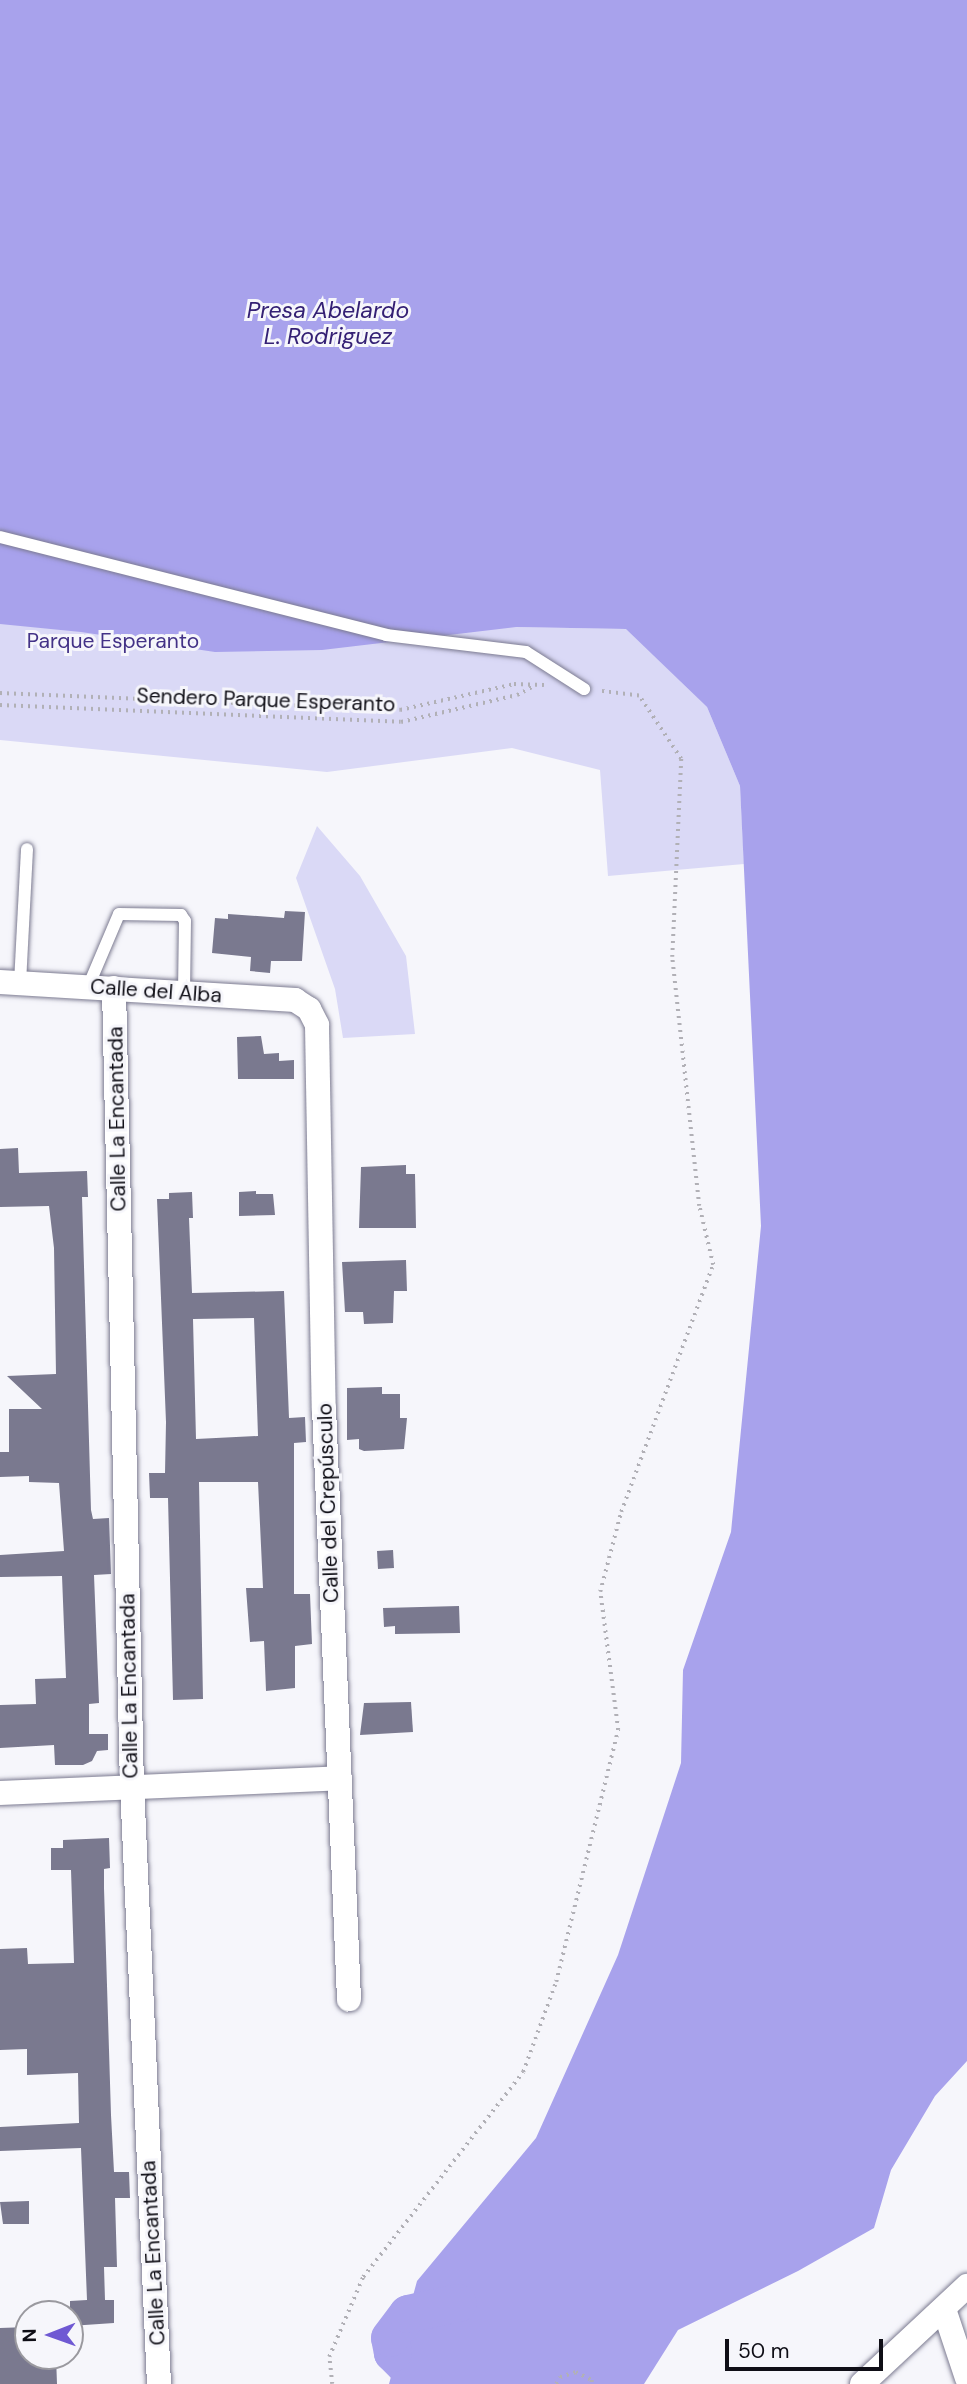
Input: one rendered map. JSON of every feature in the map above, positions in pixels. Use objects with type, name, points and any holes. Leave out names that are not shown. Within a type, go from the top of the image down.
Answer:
[{"type":"street","name":"Calle del Alba","points":[[10,982],[295,1000],[309,1009]]},
{"type":"street","name":"Calle La Encantada","points":[[114,988],[132,1786],[159,2384]]},
{"type":"street","name":"Calle del Crepúsculo","points":[[309,1009],[317,1025],[324,1408],[349,1999]]},
{"type":"street","points":[[0,1793],[340,1778]]},
{"type":"street","points":[[862,2384],[967,2286]]},
{"type":"street","points":[[944,2309],[967,2378]]},
{"type":"lane","points":[[0,537],[386,635],[526,652],[584,689]]},
{"type":"lane","points":[[10,982],[27,849]]},
{"type":"lane","points":[[88,987],[119,914],[181,915],[185,921],[184,993]]},
{"type":"path","name":"Sendero Parque Esperanto","points":[[0,693],[400,710],[514,684],[534,685]]},
{"type":"path","points":[[332,2384],[329,2357],[363,2277],[523,2072],[556,1982],[618,1730],[600,1592],[621,1512],[713,1265],[699,1206],[672,957],[681,759],[639,696],[534,685]]},
{"type":"path","name":"Sendero Parque Esperanto","points":[[0,705],[401,722],[517,695],[534,685]]},
{"type":"path","points":[[556,2384],[560,2377],[576,2372],[592,2380],[592,2384]]},
{"type":"green space","name":"Parque Esperanto","points":[[0,500],[515,627],[627,629],[707,707],[740,786],[744,864],[608,876],[600,770],[512,748],[327,772],[0,740]]},
{"type":"green space","points":[[317,826],[360,876],[406,956],[415,1034],[343,1038],[335,989],[296,878]]},
{"type":"water","name":"Presa Abelardo L. Rodriguez","points":[[0,0],[967,0],[967,2061],[935,2096],[891,2170],[874,2228],[798,2271],[678,2330],[644,2384],[389,2384],[417,2281],[536,2138],[618,1955],[681,1763],[683,1670],[731,1532],[761,1226],[740,786],[707,707],[626,629],[516,627],[322,650],[215,652],[81,632],[0,624]]},
{"type":"building","points":[[285,911],[305,912],[302,961],[271,961],[270,973],[250,971],[251,957],[212,953],[215,918],[228,919],[228,914],[284,918]]},
{"type":"building","points":[[261,1036],[264,1054],[279,1053],[279,1061],[294,1060],[294,1079],[238,1079],[237,1037]]},
{"type":"building","points":[[18,1148],[19,1173],[87,1171],[88,1197],[82,1197],[91,1510],[93,1519],[109,1518],[111,1574],[94,1575],[99,1703],[89,1704],[89,1734],[108,1734],[108,1750],[97,1751],[92,1761],[83,1765],[55,1765],[54,1745],[0,1748],[0,1705],[36,1704],[35,1679],[66,1678],[62,1576],[0,1577],[0,1555],[64,1551],[59,1483],[29,1482],[29,1476],[0,1477],[0,1452],[9,1452],[9,1409],[42,1409],[7,1376],[56,1374],[54,1248],[49,1206],[0,1207],[0,1149]]},
{"type":"building","points":[[406,1165],[406,1174],[415,1174],[416,1228],[359,1228],[361,1167]]},
{"type":"building","points":[[256,1191],[256,1194],[273,1194],[275,1215],[239,1216],[239,1192]]},
{"type":"building","points":[[192,1192],[193,1218],[189,1218],[192,1293],[284,1291],[289,1418],[305,1417],[306,1442],[294,1443],[294,1594],[310,1594],[312,1644],[295,1646],[295,1688],[266,1691],[264,1641],[250,1642],[246,1588],[263,1588],[258,1482],[199,1482],[203,1699],[173,1700],[168,1498],[150,1498],[149,1473],[165,1473],[166,1422],[157,1199],[169,1199],[169,1193]],"holes":[[[254,1318],[258,1436],[196,1439],[193,1319]]]},
{"type":"building","points":[[406,1260],[407,1291],[394,1291],[393,1323],[364,1324],[363,1312],[345,1312],[342,1262]]},
{"type":"building","points":[[382,1387],[382,1394],[400,1394],[400,1418],[407,1418],[404,1449],[364,1451],[359,1449],[359,1439],[347,1440],[347,1388]]},
{"type":"building","points":[[393,1550],[394,1568],[378,1569],[377,1551]]},
{"type":"building","points":[[459,1606],[460,1633],[395,1634],[395,1626],[384,1627],[383,1608]]},
{"type":"building","points":[[411,1702],[413,1732],[360,1735],[364,1703]]},
{"type":"building","points":[[109,1838],[110,1868],[104,1869],[104,1888],[114,2172],[129,2172],[130,2198],[115,2198],[117,2267],[104,2267],[105,2300],[114,2300],[114,2323],[84,2325],[84,2300],[87,2300],[81,2148],[0,2151],[0,2127],[79,2123],[78,2073],[27,2075],[27,2049],[0,2050],[0,1949],[27,1948],[28,1964],[74,1963],[71,1870],[51,1870],[51,1848],[63,1848],[63,1840]]},
{"type":"building","points":[[29,2201],[29,2224],[3,2224],[0,2202]]},
{"type":"building","points":[[0,2328],[14,2328],[14,2370],[56,2370],[57,2384],[0,2384]]},
{"type":"waterway","points":[[424,2384],[393,2353],[390,2338],[408,2314],[458,2303]]}]
